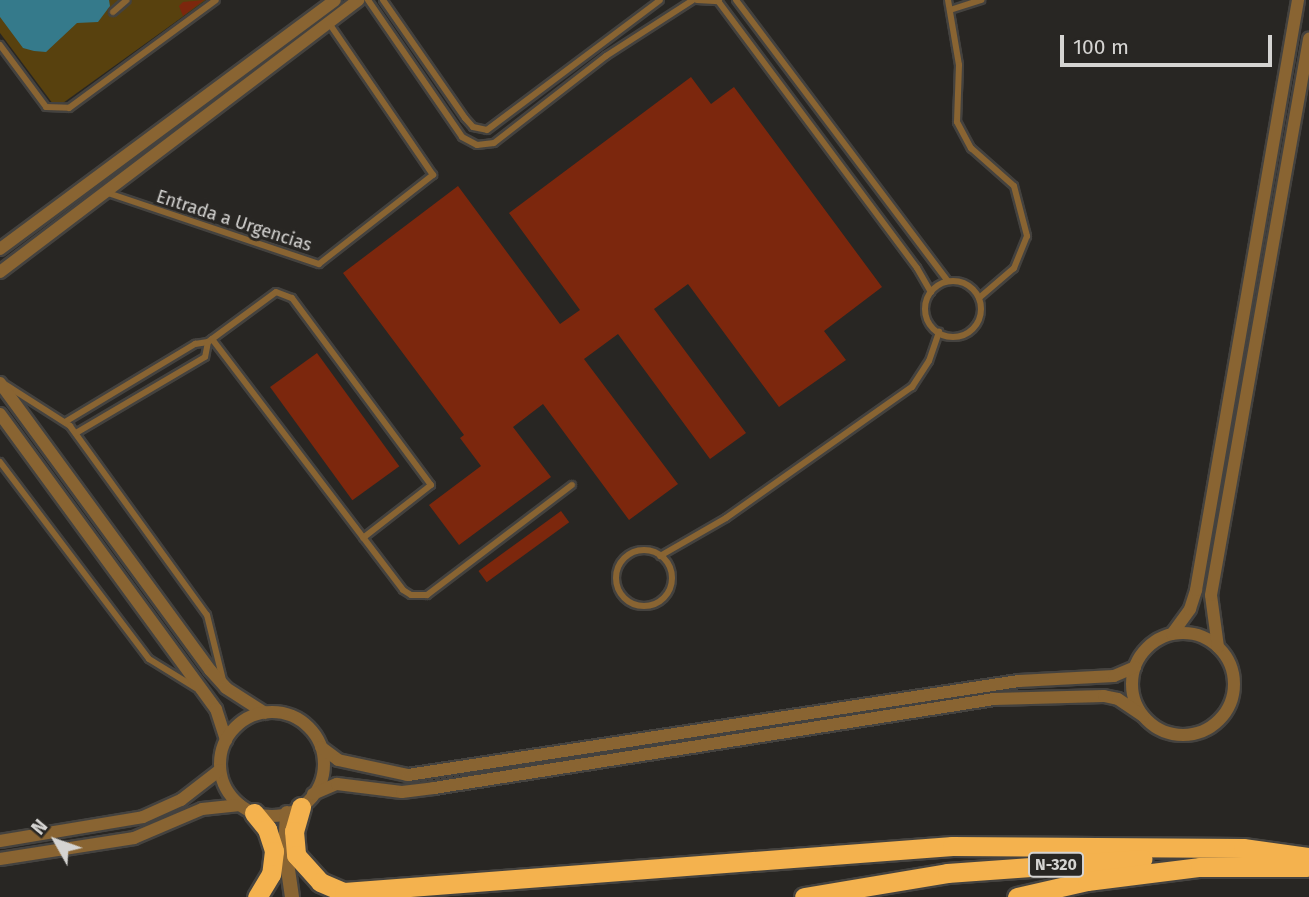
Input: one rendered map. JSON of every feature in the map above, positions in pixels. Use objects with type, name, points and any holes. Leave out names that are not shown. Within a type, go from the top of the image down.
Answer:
[{"type":"highway","points":[[301,805],[294,831],[296,855],[320,882],[344,892],[953,846],[1244,848],[1307,862]]},
{"type":"highway","points":[[253,811],[267,829],[274,850],[271,874],[257,897]]},
{"type":"highway","name":"N-320","points":[[804,897],[947,873],[1110,860],[1260,856],[1307,862]]},
{"type":"highway","points":[[1017,897],[1087,881],[1200,867],[1307,862]]},
{"type":"street","points":[[0,249],[335,0]]},
{"type":"street","points":[[0,272],[358,0]]},
{"type":"street","points":[[1172,634],[1190,609],[1196,590],[1298,0]]},
{"type":"street","points":[[0,859],[134,838],[202,809],[253,811],[301,805],[337,784],[402,792],[434,788],[1007,698],[1104,696],[1143,716],[1159,729],[1180,735],[1202,731],[1219,719],[1231,700],[1234,679],[1218,647],[1211,595],[1309,39]]},
{"type":"street","points":[[0,382],[226,688],[265,713],[296,718],[309,727],[321,747],[338,760],[408,775],[1019,681],[1114,676],[1135,667]]},
{"type":"street","points":[[0,414],[208,697],[226,740]]},
{"type":"street","points":[[1143,716],[1132,692],[1135,667],[1149,645],[1172,634],[1197,634],[1218,647]]},
{"type":"street","points":[[265,713],[246,720],[226,740],[220,770],[227,789],[253,811],[285,849]]},
{"type":"street","points":[[292,897],[285,849],[301,805],[323,769],[321,747]]},
{"type":"street","points":[[0,841],[143,817],[181,800],[220,770]]},
{"type":"lane","points":[[113,12],[127,0]]},
{"type":"lane","points":[[0,45],[46,107],[69,108],[216,0]]},
{"type":"lane","points":[[368,0],[462,136],[477,145],[494,142],[606,55],[695,0],[719,1],[917,268],[931,292]]},
{"type":"lane","points":[[383,0],[465,118],[473,127],[487,130],[660,0]]},
{"type":"lane","points":[[736,0],[948,281]]},
{"type":"lane","points":[[948,0],[959,65],[957,122],[971,148],[1014,186],[1027,236],[1014,268],[979,298]]},
{"type":"lane","points":[[950,10],[981,0]]},
{"type":"lane","name":"Entrada a Urgencias","points":[[105,192],[319,264],[433,175],[329,23]]},
{"type":"lane","points":[[948,281],[963,282],[979,298],[981,313],[974,327],[961,335],[939,332],[925,311],[931,292],[948,281]]},
{"type":"lane","points":[[65,422],[195,344],[210,340],[276,292],[292,298],[431,485],[363,538]]},
{"type":"lane","points":[[660,556],[671,576],[663,598],[649,606],[627,600],[617,588],[619,565],[638,551],[660,556],[726,518],[912,387],[929,361],[939,332]]},
{"type":"lane","points":[[76,433],[205,357],[210,340]]},
{"type":"lane","points":[[210,340],[402,590],[418,597],[428,595],[572,485]]},
{"type":"lane","points":[[0,382],[65,422],[76,433],[207,615],[226,688]]},
{"type":"lane","points":[[0,462],[149,659],[208,697]]},
{"type":"shaded area","points":[[0,0],[206,0],[56,108],[0,33]]},
{"type":"water","points":[[0,0],[109,0],[110,6],[98,22],[77,23],[46,52],[23,48],[0,17]]},
{"type":"building","points":[[204,0],[183,16],[179,6],[183,2]]},
{"type":"building","points":[[691,77],[711,104],[734,87],[882,287],[824,331],[846,360],[779,407],[688,284],[654,309],[746,433],[710,459],[618,334],[584,359],[678,484],[629,520],[543,404],[513,427],[551,477],[459,545],[429,505],[481,466],[460,438],[464,435],[343,273],[458,186],[560,324],[580,310],[509,213]]},
{"type":"building","points":[[317,353],[399,466],[352,500],[270,387]]},
{"type":"building","points":[[561,511],[569,522],[487,582],[478,571]]}]
